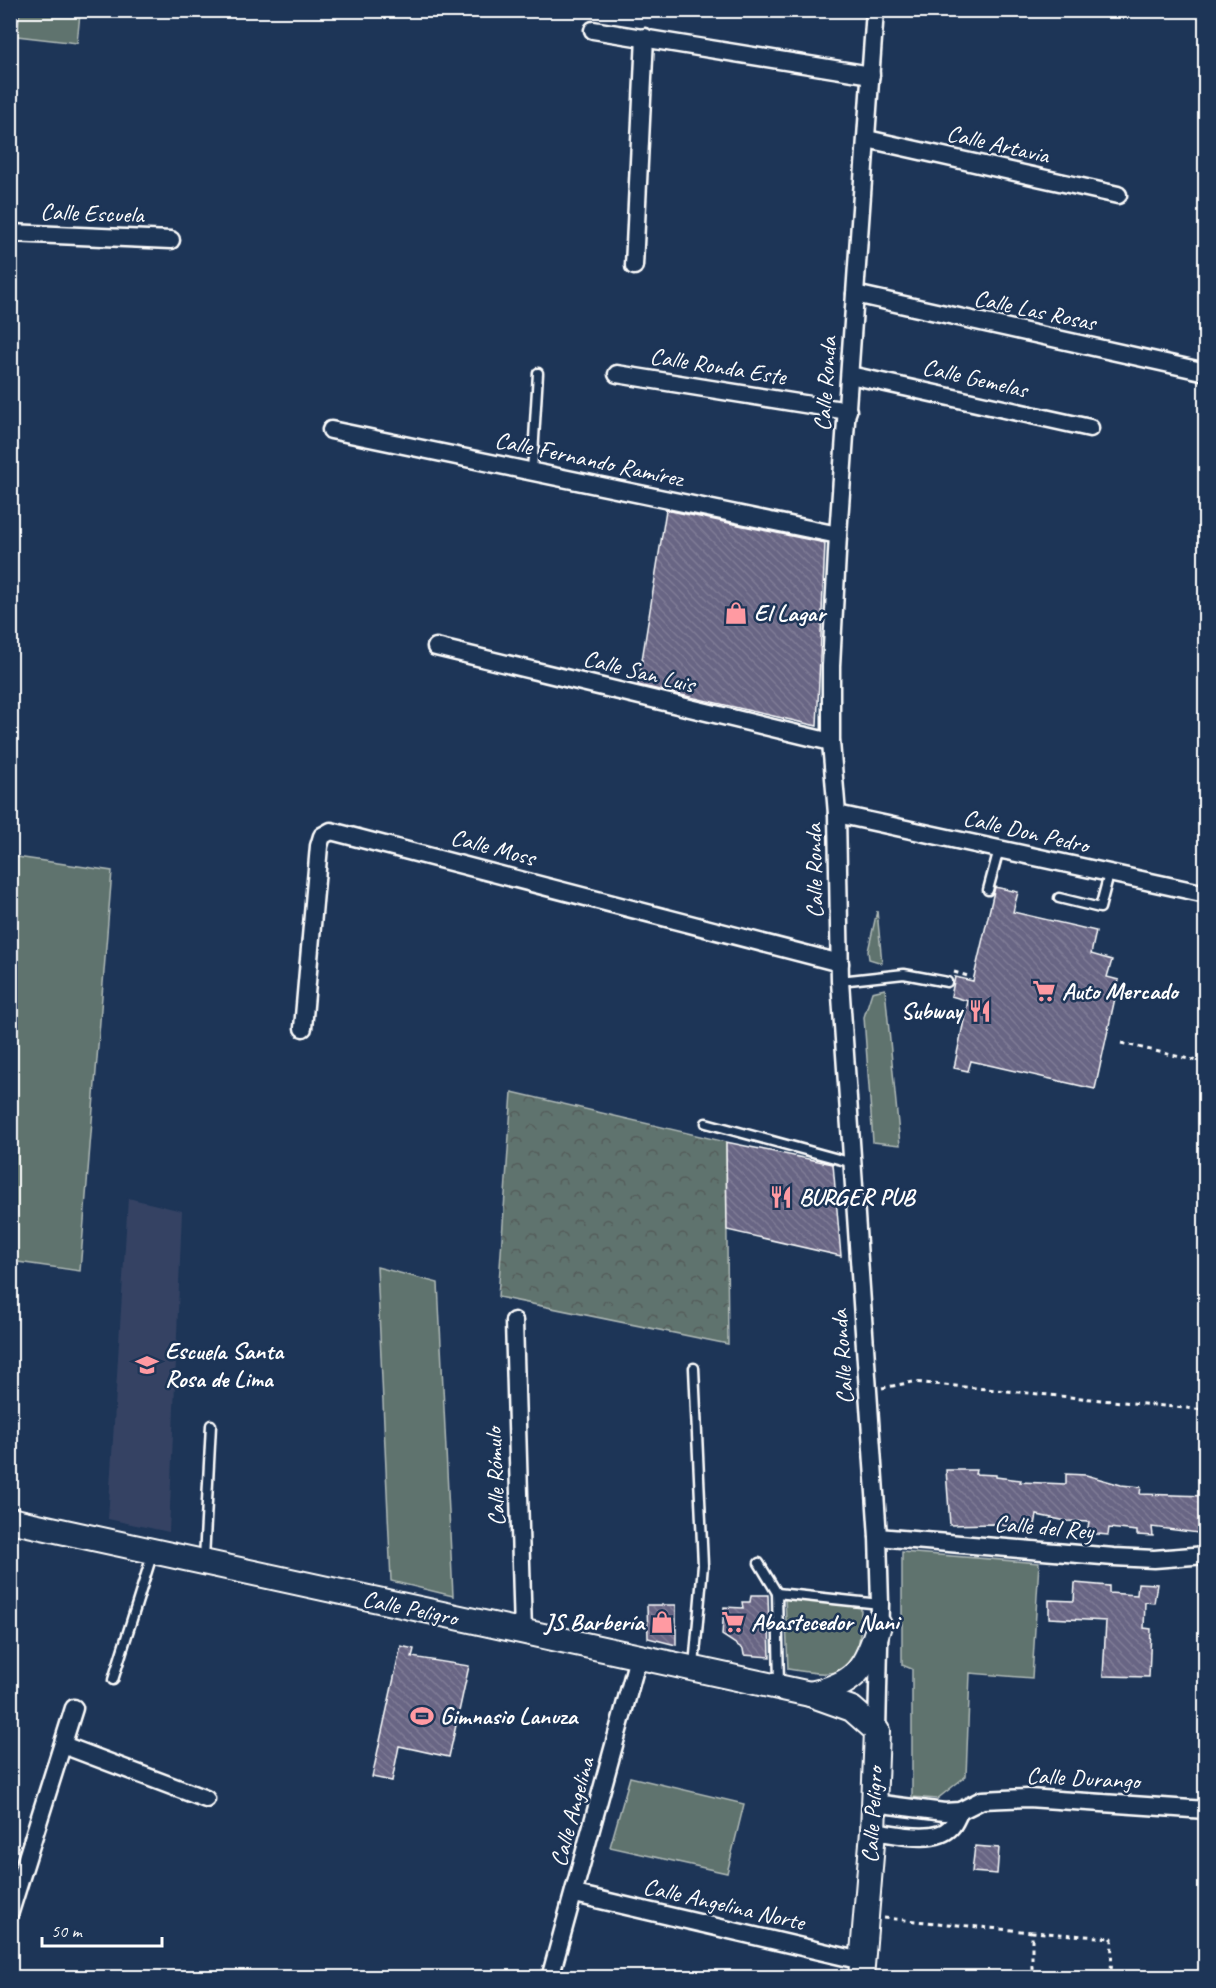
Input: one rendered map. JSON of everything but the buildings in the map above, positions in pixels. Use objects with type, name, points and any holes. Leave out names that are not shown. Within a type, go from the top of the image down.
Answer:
[{"type":"main road","name":"Calle Peligro","points":[[10,1520],[810,1694],[852,1708],[877,1731],[873,1831],[861,1969]]},
{"type":"main road","name":"Calle Peligro","points":[[810,1694],[828,1690],[851,1678],[869,1657],[879,1615]]},
{"type":"street","name":"Calle Ronda","points":[[875,10],[838,535],[831,666],[831,742],[837,814],[840,981],[878,1537],[877,1731]]},
{"type":"street","points":[[593,30],[871,75]]},
{"type":"street","points":[[634,266],[645,37]]},
{"type":"street","name":"Calle Artavia","points":[[867,139],[1118,195]]},
{"type":"street","name":"Calle Escuela","points":[[10,233],[171,240]]},
{"type":"street","name":"Calle Las Rosas","points":[[855,294],[1206,372]]},
{"type":"street","name":"Calle Ronda Este","points":[[616,374],[848,411]]},
{"type":"street","name":"Calle Gemelas","points":[[850,375],[1090,428]]},
{"type":"street","name":"Calle Fernando Ramírez","points":[[330,430],[838,535]]},
{"type":"street","name":"Calle San Luis","points":[[436,647],[831,742]]},
{"type":"street","name":"Calle Don Pedro","points":[[837,814],[1206,894]]},
{"type":"street","name":"Calle Moss","points":[[303,1028],[319,846],[322,836],[331,831],[840,963]]},
{"type":"street","name":"Calle Rómulo","points":[[514,1321],[523,1632]]},
{"type":"street","name":"Calle del Rey","points":[[878,1537],[1114,1557],[1154,1559],[1206,1555]]},
{"type":"street","name":"Calle Angelina","points":[[550,1977],[575,1894],[638,1658]]},
{"type":"street","points":[[11,1907],[74,1708]]},
{"type":"street","points":[[63,1745],[207,1799]]},
{"type":"street","name":"Calle Durango","points":[[874,1803],[944,1812],[960,1811],[982,1800],[1018,1798],[1206,1810]]},
{"type":"street","name":"Calle Durango","points":[[873,1831],[929,1836],[941,1834],[951,1828],[960,1811]]},
{"type":"street","name":"Calle Angelina Norte","points":[[575,1894],[861,1969]]},
{"type":"lane","points":[[532,472],[538,373]]},
{"type":"lane","points":[[988,890],[999,849]]},
{"type":"lane","points":[[1059,898],[1100,908],[1109,874]]},
{"type":"lane","points":[[840,981],[904,974],[947,982]]},
{"type":"lane","points":[[706,1123],[853,1163]]},
{"type":"lane","points":[[693,1669],[703,1565],[694,1368]]},
{"type":"lane","points":[[204,1563],[211,1425]]},
{"type":"lane","points":[[113,1680],[154,1552]]},
{"type":"lane","points":[[759,1563],[777,1593],[779,1688]]},
{"type":"lane","points":[[777,1593],[879,1615]]},
{"type":"path","points":[[1121,1043],[1206,1063]]},
{"type":"path","points":[[869,1391],[913,1382],[1206,1410]]},
{"type":"path","points":[[866,1917],[1112,1938],[1111,1977]]},
{"type":"path","points":[[1032,1932],[1032,1977]]},
{"type":"shaded area","name":"Escuela Santa Rosa de Lima","points":[[128,1198],[182,1211],[169,1532],[108,1519]]},
{"type":"green space","points":[[20,10],[80,14],[77,43],[17,36]]},
{"type":"green space","points":[[10,856],[112,871],[80,1271],[11,1261]]},
{"type":"green space","points":[[877,911],[882,963],[869,959],[868,951]]},
{"type":"green space","points":[[885,989],[900,1145],[873,1142],[864,1017],[872,992]]},
{"type":"green space","points":[[512,1092],[726,1142],[728,1344],[498,1297]]},
{"type":"green space","points":[[377,1267],[438,1283],[453,1596],[391,1581]]},
{"type":"green space","points":[[902,1552],[1039,1563],[1032,1678],[970,1673],[966,1776],[937,1799],[912,1797],[912,1669],[902,1665]]},
{"type":"green space","points":[[785,1597],[861,1605],[859,1644],[849,1666],[840,1671],[827,1673],[788,1669]]},
{"type":"green space","points":[[630,1777],[744,1804],[727,1873],[610,1847]]},
{"type":"place","name":"El Lagar","points":[[736,613]]},
{"type":"place","name":"Auto Mercado","points":[[1044,991]]},
{"type":"place","name":"Subway","points":[[980,1011]]},
{"type":"place","name":"BURGER PUB","points":[[781,1197]]},
{"type":"place","name":"Escuela Santa Rosa de Lima","points":[[147,1365]]},
{"type":"place","name":"JS Barbería","points":[[662,1622]]},
{"type":"place","name":"Abastecedor Nani","points":[[733,1622]]},
{"type":"place","name":"Gimnasio Lanuza","points":[[422,1716]]}]
